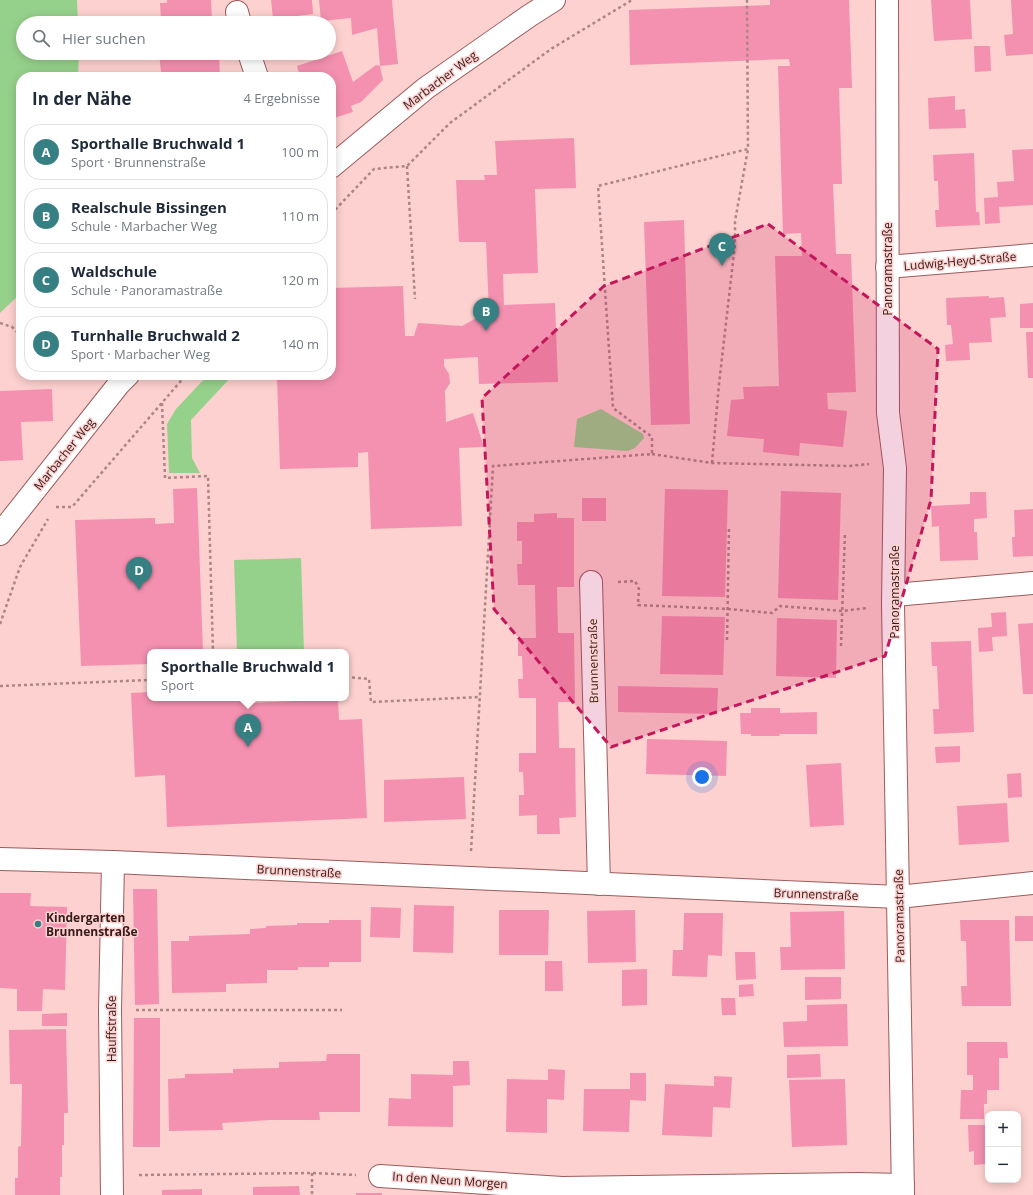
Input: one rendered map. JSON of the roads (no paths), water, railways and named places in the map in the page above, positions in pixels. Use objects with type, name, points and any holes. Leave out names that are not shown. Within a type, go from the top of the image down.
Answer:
[{"type":"street","name":"Marbacher Weg","points":[[336,163],[426,88],[554,0]]},
{"type":"street","name":"Panoramastraße","points":[[859,1190],[903,1190],[893,600],[894,462],[888,413],[887,0]]},
{"type":"street","points":[[251,60],[255,72]]},
{"type":"street","name":"Ludwig-Heyd-Straße","points":[[887,267],[1033,255]]},
{"type":"street","name":"Marbacher Weg","points":[[0,534],[123,380]]},
{"type":"street","name":"Brunnenstraße","points":[[591,582],[599,884]]},
{"type":"street","points":[[893,600],[1033,583]]},
{"type":"street","name":"Brunnenstraße","points":[[0,859],[113,862],[898,897],[1033,883]]},
{"type":"street","name":"Hauffstraße","points":[[112,1185],[110,1010],[113,862]]},
{"type":"street","name":"In den Neun Morgen","points":[[380,1176],[562,1191],[859,1190]]},
{"type":"place","name":"Waldschule","points":[[722,266]]},
{"type":"place","name":"Realschule Bissingen","points":[[486,331]]},
{"type":"place","name":"Turnhalle Bruchwald 2","points":[[139,590]]},
{"type":"place","name":"Sporthalle Bruchwald 1","points":[[248,747]]},
{"type":"place","name":"Kindergarten Brunnenstraße","points":[[38,924]]}]
